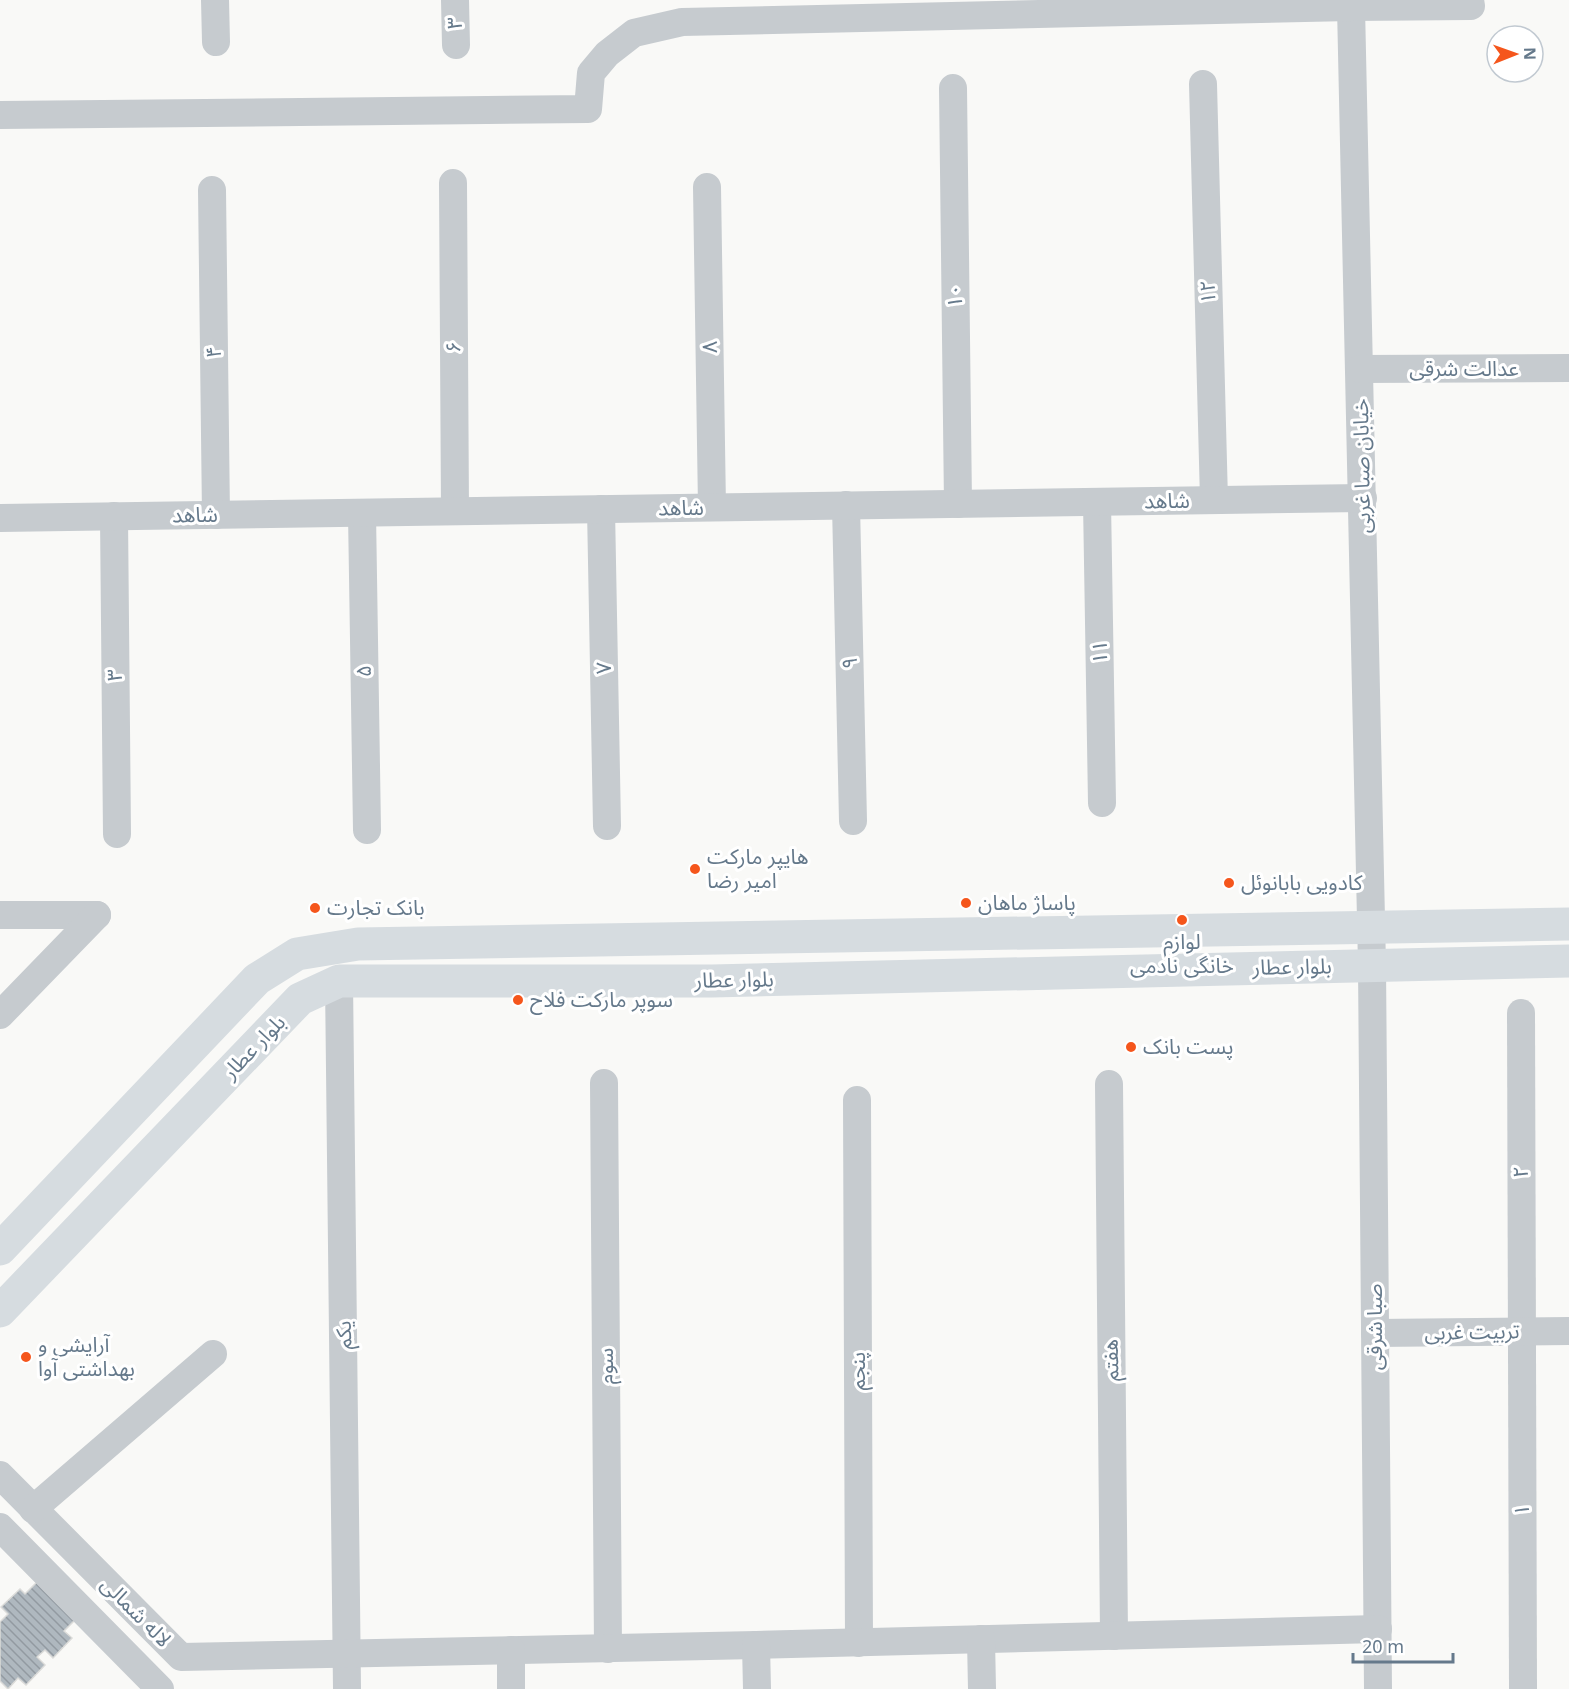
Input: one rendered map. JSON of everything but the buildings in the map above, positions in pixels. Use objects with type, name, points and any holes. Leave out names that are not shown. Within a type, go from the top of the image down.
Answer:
[{"type":"street","points":[[215,0],[216,42]]},
{"type":"street","name":"۳","points":[[455,0],[456,45]]},
{"type":"street","points":[[0,115],[588,109],[591,73],[607,54],[634,33],[682,21],[1471,6],[1470,0]]},
{"type":"street","name":"خیابان صبا غربی","points":[[1351,7],[1372,965]]},
{"type":"street","name":"۱۲","points":[[1203,84],[1214,500]]},
{"type":"street","name":"۱۰","points":[[953,88],[958,504]]},
{"type":"street","name":"۶","points":[[453,183],[455,511]]},
{"type":"street","name":"۸","points":[[707,187],[712,507]]},
{"type":"street","name":"۴","points":[[212,190],[216,515]]},
{"type":"street","name":"عدالت شرقی","points":[[1360,369],[1569,368]]},
{"type":"street","name":"شاهد","points":[[0,518],[1363,498]]},
{"type":"street","name":"۱۱","points":[[1097,502],[1102,803]]},
{"type":"street","name":"۹","points":[[846,506],[853,821]]},
{"type":"street","name":"۷","points":[[601,509],[607,826]]},
{"type":"street","name":"۵","points":[[362,513],[367,830]]},
{"type":"street","name":"۳","points":[[114,516],[117,834]]},
{"type":"street","points":[[0,915],[97,915],[0,1015]]},
{"type":"street","name":"بلوار عطار","points":[[0,1249],[257,979],[297,954],[358,944],[1569,924]]},
{"type":"street","name":"بلوار عطار","points":[[0,1311],[300,999],[339,981],[712,981],[1569,961]]},
{"type":"street","name":"صبا شرقی","points":[[1372,965],[1378,1689]]},
{"type":"street","name":"یکم","points":[[339,981],[347,1689]]},
{"type":"street","name":"۲","points":[[1520,1331],[1521,1013]]},
{"type":"street","name":"سوم","points":[[604,1083],[608,1648]]},
{"type":"street","name":"هفتم","points":[[1109,1084],[1114,1636]]},
{"type":"street","name":"پنجم","points":[[857,1100],[859,1643]]},
{"type":"street","name":"۱","points":[[1520,1331],[1523,1689]]},
{"type":"street","name":"تربیت غربی","points":[[1376,1333],[1569,1331]]},
{"type":"street","points":[[33,1509],[213,1354]]},
{"type":"street","name":"لاله شمالی","points":[[0,1474],[181,1657],[756,1646],[1378,1629]]},
{"type":"street","points":[[0,1527],[160,1689]]},
{"type":"street","points":[[981,1639],[982,1689]]},
{"type":"street","points":[[756,1646],[757,1689]]},
{"type":"street","points":[[511,1650],[512,1689]]},
{"type":"place","name":"هایپر مارکت امیر رضا","points":[[695,869]]},
{"type":"place","name":"کادویی بابانوئل","points":[[1229,883]]},
{"type":"place","name":"پاساژ ماهان","points":[[966,903]]},
{"type":"place","name":"بانک تجارت","points":[[315,908]]},
{"type":"place","name":"لوازم خانگی نادمی","points":[[1182,920]]},
{"type":"place","name":"سوپر مارکت فلاح","points":[[518,1000]]},
{"type":"place","name":"پست بانک","points":[[1131,1047]]},
{"type":"place","name":"آرایشی و بهداشتی آوا","points":[[26,1357]]}]
